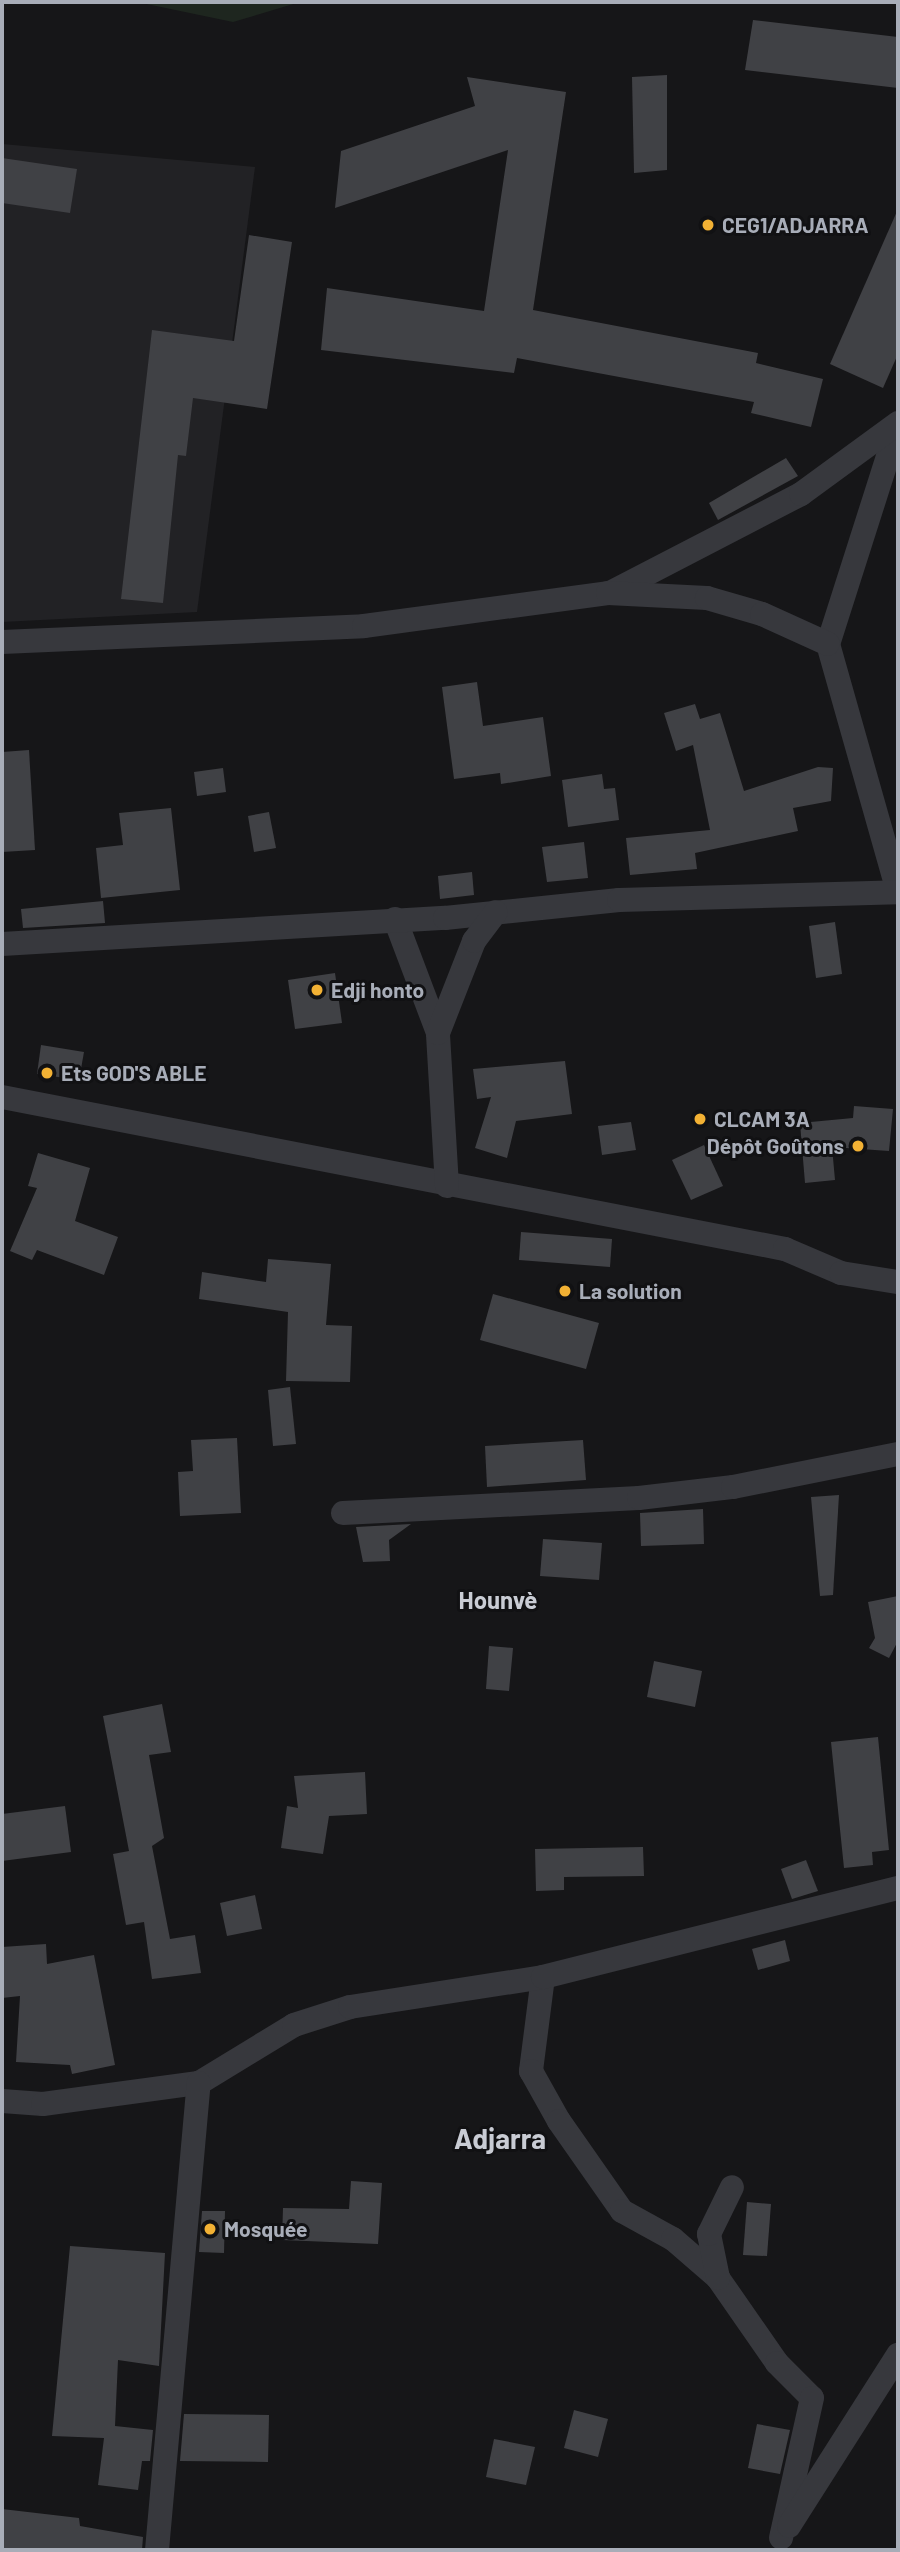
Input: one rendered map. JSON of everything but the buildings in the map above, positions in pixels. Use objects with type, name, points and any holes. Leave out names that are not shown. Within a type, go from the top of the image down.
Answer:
[{"type":"street","points":[[608,593],[801,494],[898,424]]},
{"type":"street","points":[[2,944],[496,912],[619,900],[898,892],[828,644],[898,424]]},
{"type":"street","points":[[2,642],[363,626],[608,593],[707,598],[762,614],[828,644]]},
{"type":"street","points":[[438,1033],[474,941],[496,912]]},
{"type":"street","points":[[395,919],[438,1033],[447,1186]]},
{"type":"street","points":[[2,1097],[447,1186],[785,1249],[842,1273],[898,1282]]},
{"type":"street","points":[[343,1513],[639,1498],[733,1487],[898,1454]]},
{"type":"street","points":[[2,2101],[43,2104],[199,2083],[293,2025],[350,2007],[543,1977],[898,1888]]},
{"type":"street","points":[[543,1977],[531,2071],[559,2121],[622,2211],[673,2239],[718,2278],[777,2363],[811,2398],[778,2544]]},
{"type":"street","points":[[158,2550],[199,2083]]},
{"type":"street","points":[[718,2278],[709,2234],[732,2187]]},
{"type":"street","points":[[778,2544],[898,2356]]},
{"type":"shaded area","points":[[137,2],[300,2],[233,22]]},
{"type":"shaded area","points":[[2,144],[255,167],[197,612],[2,622]]},
{"type":"place","name":"CEG1/ADJARRA","points":[[708,225]]},
{"type":"place","name":"Edji honto","points":[[317,990]]},
{"type":"place","name":"Ets GOD'S ABLE","points":[[47,1073]]},
{"type":"place","name":"CLCAM 3A","points":[[700,1119]]},
{"type":"place","name":"Dépôt Goûtons","points":[[858,1146]]},
{"type":"place","name":"La solution","points":[[565,1291]]},
{"type":"place","name":"Mosquée","points":[[210,2229]]},
{"type":"district","name":"Hounvè","points":[[498,1600]]},
{"type":"district","name":"Adjarra","points":[[500,2138]]}]
